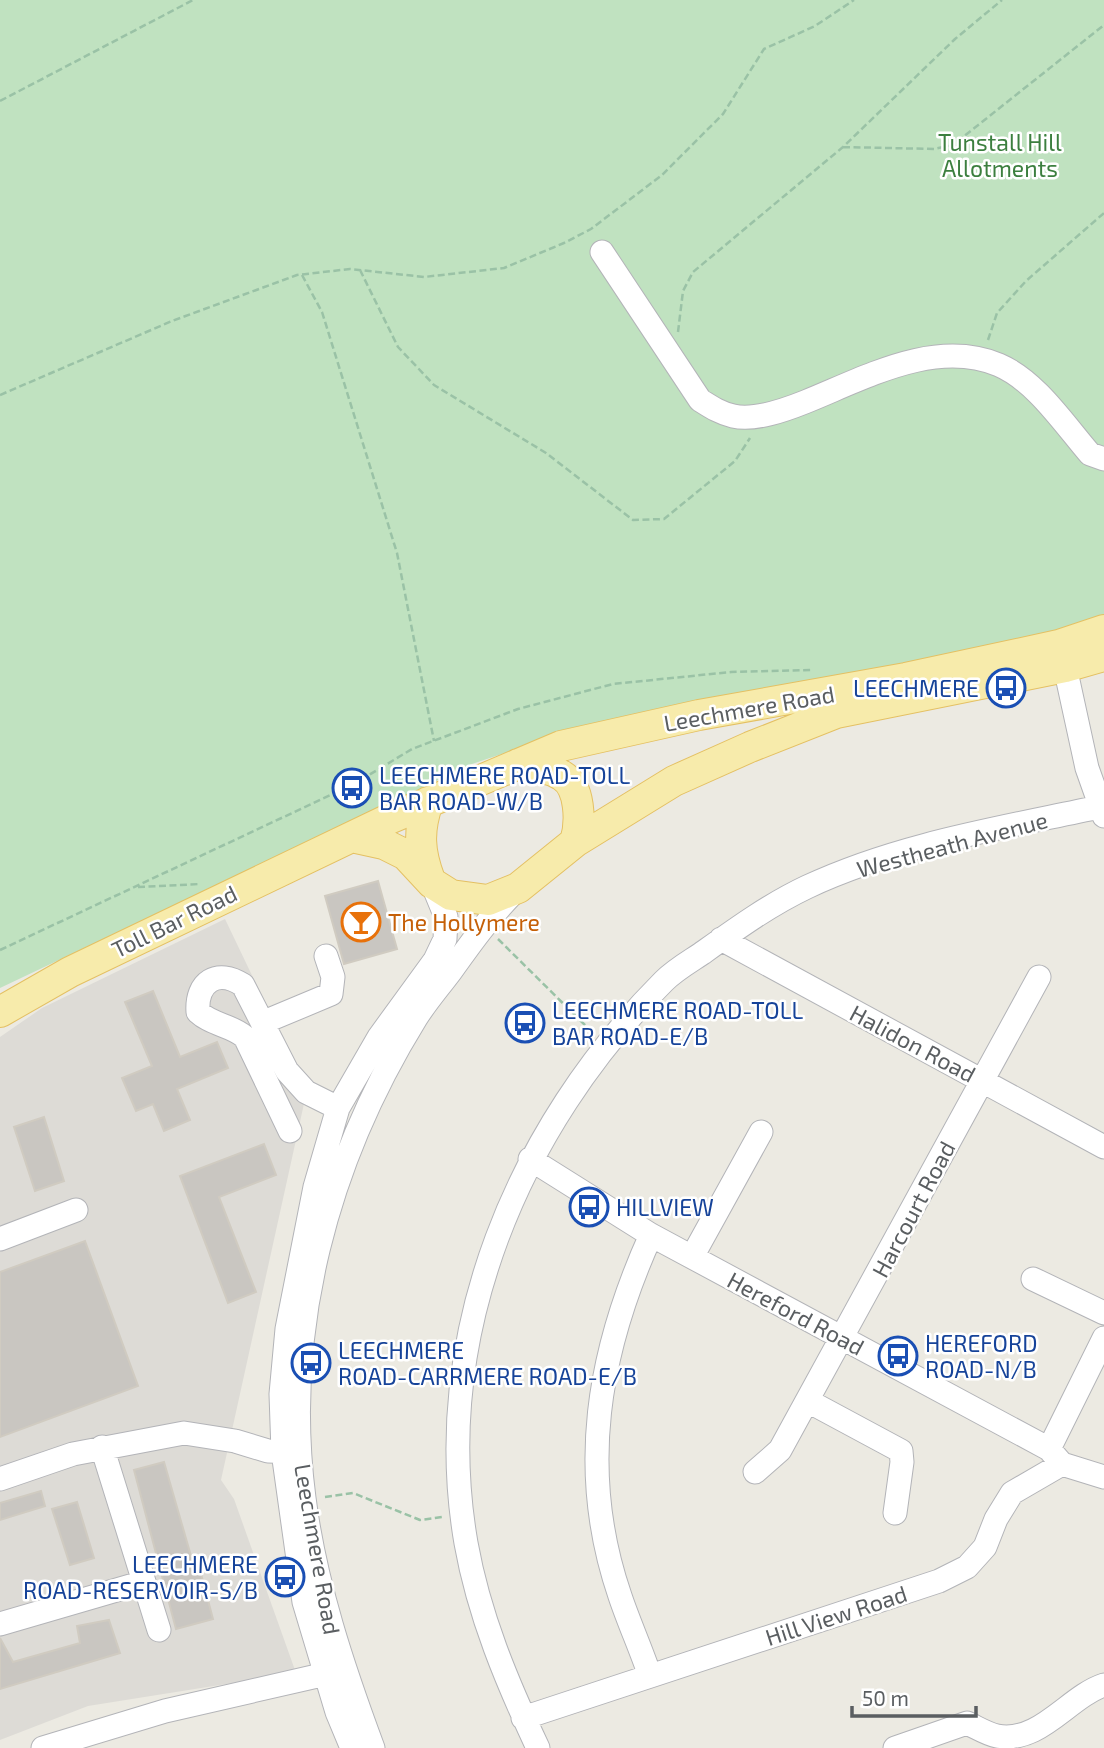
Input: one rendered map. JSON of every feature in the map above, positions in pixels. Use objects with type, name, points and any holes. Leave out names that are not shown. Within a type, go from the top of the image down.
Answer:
[{"type":"main road","name":"Leechmere Road","points":[[518,888],[575,842],[674,781],[836,713],[1062,656],[1104,630]]},
{"type":"main road","name":"Leechmere Road","points":[[389,819],[561,746],[699,715],[1062,656],[1104,656]]},
{"type":"main road","points":[[518,764],[548,768],[565,776],[577,800],[579,830],[575,842]]},
{"type":"main road","name":"Leechmere Road","points":[[428,802],[419,835],[422,859],[432,883]]},
{"type":"main road","name":"Toll Bar Road","points":[[0,1012],[70,972],[389,819]]},
{"type":"main road","points":[[352,837],[384,844],[406,856],[432,883],[451,895],[488,900],[518,888]]},
{"type":"street","points":[[602,252],[700,400],[716,411],[736,417],[788,409],[890,368],[935,356],[966,355],[1000,366],[1031,387],[1090,454],[1104,459]]},
{"type":"street","points":[[1062,656],[1087,768],[1102,811]]},
{"type":"street","name":"Westheath Avenue","points":[[538,1748],[494,1649],[472,1568],[463,1514],[458,1439],[468,1342],[479,1290],[495,1241],[530,1159],[571,1094],[607,1047],[666,979],[757,914],[807,887],[857,867],[965,836],[1102,811]]},
{"type":"street","name":"Leechmere Road","points":[[373,1748],[336,1647],[281,1394],[295,1280],[315,1187],[338,1108],[379,1037],[435,960],[445,939],[446,917],[432,883]]},
{"type":"street","name":"Leechmere Road","points":[[352,1748],[304,1602],[291,1444],[309,1278],[327,1209],[361,1118],[417,1016],[482,924],[518,888]]},
{"type":"street","name":"Halidon Road","points":[[721,940],[1104,1147]]},
{"type":"street","points":[[264,1022],[331,994],[333,977],[326,956]]},
{"type":"street","points":[[290,1131],[245,1037],[236,1030],[207,1020],[198,1012],[197,998],[202,987],[217,978],[230,976],[243,985],[296,1082],[306,1092],[338,1108]]},
{"type":"street","name":"Harcourt Road","points":[[755,1472],[780,1450],[1038,977]]},
{"type":"street","points":[[692,1257],[761,1132]]},
{"type":"street","name":"Hereford Road","points":[[530,1159],[652,1235],[1056,1457]]},
{"type":"street","points":[[1,1235],[76,1210]]},
{"type":"street","points":[[650,1676],[619,1595],[595,1478],[598,1411],[612,1346],[631,1281],[652,1235]]},
{"type":"street","points":[[1033,1279],[1104,1313]]},
{"type":"street","points":[[1104,1338],[1056,1457],[1104,1477]]},
{"type":"street","points":[[808,1401],[901,1451],[895,1513]]},
{"type":"street","points":[[0,1479],[102,1447],[184,1433],[236,1441],[259,1449],[291,1444]]},
{"type":"street","points":[[102,1447],[159,1630]]},
{"type":"street","name":"Hill View Road","points":[[523,1718],[939,1581],[967,1567],[985,1547],[996,1519],[1012,1493],[1056,1457]]},
{"type":"street","points":[[0,1624],[144,1582]]},
{"type":"street","points":[[43,1748],[165,1711],[326,1674]]},
{"type":"street","points":[[895,1748],[929,1742],[967,1723],[998,1736],[1020,1734],[1046,1724],[1091,1690],[1104,1685]]},
{"type":"path","points":[[0,101],[192,0]]},
{"type":"path","points":[[0,395],[172,321],[302,275],[360,270],[425,277],[504,268],[591,229],[662,174],[723,114],[764,49],[815,26],[854,0]]},
{"type":"path","points":[[677,364],[683,291],[693,272],[844,147],[955,39],[1002,0]]},
{"type":"path","points":[[844,147],[934,149],[953,145],[1104,25]]},
{"type":"path","points":[[982,360],[997,313],[1026,281],[1104,214]]},
{"type":"path","points":[[360,270],[398,347],[434,384],[545,453],[633,520],[664,519],[735,461],[765,414]]},
{"type":"path","points":[[302,275],[322,312],[397,553],[434,741]]},
{"type":"path","points":[[0,950],[354,784],[412,749],[518,709],[613,684],[731,672],[814,670]]},
{"type":"path","points":[[135,887],[199,881],[211,904]]},
{"type":"path","points":[[482,924],[607,1047]]},
{"type":"path","points":[[304,1500],[353,1493],[419,1520],[463,1514]]},
{"type":"shaded area","points":[[225,919],[307,1090],[221,1480],[234,1499],[296,1673],[88,1706],[0,1740],[0,1037],[42,1008]]},
{"type":"green space","name":"Tunstall Hill Allotments","points":[[0,0],[1104,0],[1104,620],[1066,634],[561,734],[472,764],[0,988]]},
{"type":"building","name":"The Hollymere","points":[[378,881],[397,949],[344,964],[325,896]]},
{"type":"building","points":[[153,991],[180,1057],[217,1042],[228,1068],[177,1089],[190,1120],[164,1131],[153,1104],[136,1111],[122,1078],[152,1066],[125,1002]]},
{"type":"building","points":[[44,1117],[64,1181],[35,1191],[14,1127]]},
{"type":"building","points":[[264,1144],[276,1175],[219,1197],[256,1292],[228,1303],[180,1176]]},
{"type":"building","points":[[85,1241],[138,1386],[0,1437],[0,1272]]},
{"type":"building","points":[[164,1462],[191,1556],[196,1555],[213,1619],[176,1629],[134,1470]]},
{"type":"building","points":[[41,1491],[45,1506],[0,1520],[0,1503]]},
{"type":"building","points":[[77,1502],[94,1558],[70,1565],[52,1509]]},
{"type":"building","points":[[109,1620],[120,1653],[0,1689],[0,1638],[13,1662],[80,1643],[77,1626]]},
{"type":"place","name":"LEECHMERE","points":[[1006,688]]},
{"type":"place","name":"LEECHMERE ROAD-TOLL BAR ROAD-W/B","points":[[352,788]]},
{"type":"place","name":"The Hollymere","points":[[361,922]]},
{"type":"place","name":"LEECHMERE ROAD-TOLL BAR ROAD-E/B","points":[[525,1023]]},
{"type":"place","name":"HILLVIEW","points":[[589,1207]]},
{"type":"place","name":"HEREFORD ROAD-N/B","points":[[898,1356]]},
{"type":"place","name":"LEECHMERE ROAD-CARRMERE ROAD-E/B","points":[[311,1363]]},
{"type":"place","name":"LEECHMERE ROAD-RESERVOIR-S/B","points":[[285,1577]]}]
